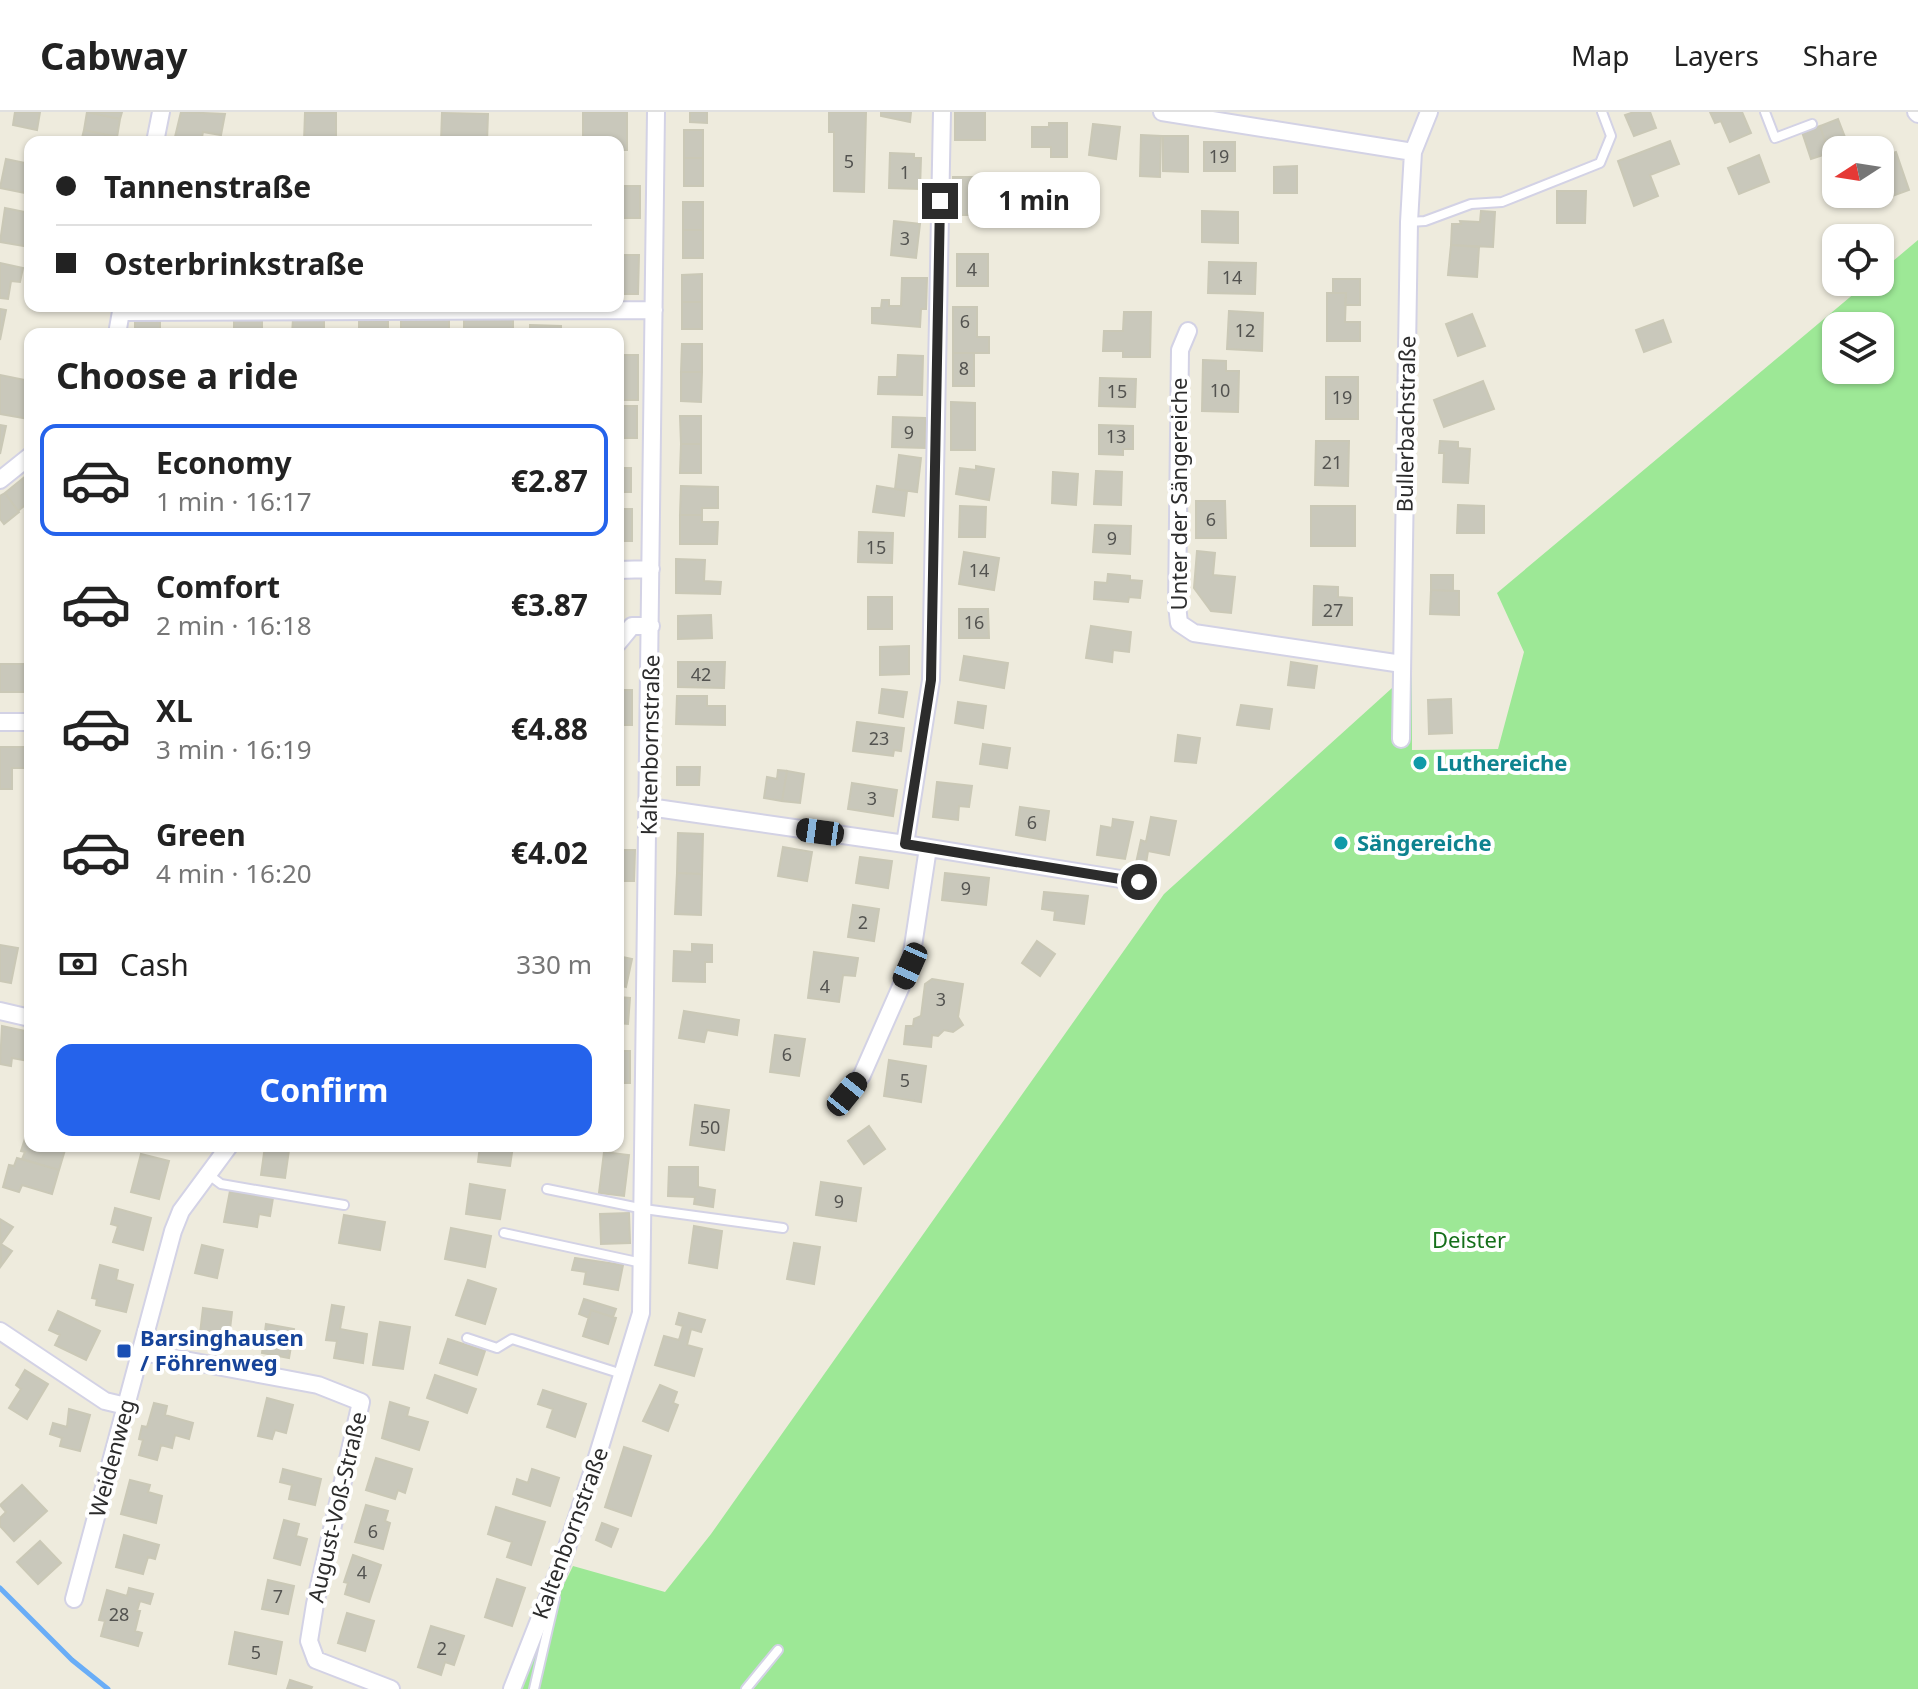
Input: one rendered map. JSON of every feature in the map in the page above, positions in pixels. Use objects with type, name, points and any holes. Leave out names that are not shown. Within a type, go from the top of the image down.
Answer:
[{"type":"street","points":[[156,136],[161,112]]},
{"type":"street","name":"Kaltenbornstraße","points":[[512,1689],[562,1562],[641,1313],[656,112]]},
{"type":"street","points":[[905,844],[931,680],[942,112]]},
{"type":"street","name":"Bullerbachstraße","points":[[1401,739],[1409,222],[1413,152],[1429,112]]},
{"type":"street","points":[[1170,113],[1413,152]]},
{"type":"street","points":[[624,310],[654,310]]},
{"type":"street","name":"Unter der Sängereiche","points":[[1188,331],[1180,350],[1177,464],[1179,623],[1194,633],[1402,664]]},
{"type":"street","points":[[0,480],[24,461]]},
{"type":"street","points":[[624,570],[651,569]]},
{"type":"street","points":[[624,636],[632,626],[651,626]]},
{"type":"street","points":[[0,722],[24,722]]},
{"type":"street","points":[[649,807],[1139,882]]},
{"type":"street","points":[[847,1094],[862,1075],[910,966],[928,848]]},
{"type":"street","points":[[0,1011],[24,1017]]},
{"type":"street","name":"Weidenweg","points":[[74,1599],[173,1231],[181,1211],[225,1152]]},
{"type":"street","points":[[0,1331],[105,1401],[126,1406]]},
{"type":"street","name":"August-Voß-Straße","points":[[142,1352],[318,1385],[361,1402],[309,1641],[316,1660],[391,1689]]},
{"type":"lane","points":[[1409,222],[1425,221],[1471,204],[1502,202],[1600,163],[1611,136],[1602,112]]},
{"type":"lane","points":[[1765,112],[1775,138],[1812,124]]},
{"type":"lane","points":[[209,1175],[221,1184],[344,1205]]},
{"type":"lane","points":[[547,1189],[644,1209],[783,1228]]},
{"type":"lane","points":[[504,1233],[643,1263]]},
{"type":"lane","points":[[467,1338],[497,1348],[512,1339],[623,1375]]},
{"type":"lane","points":[[534,1689],[562,1562]]},
{"type":"lane","points":[[746,1689],[778,1650]]},
{"type":"green space","name":"Deister","points":[[1918,240],[1918,1689],[519,1689],[542,1629],[573,1566],[665,1592],[711,1534],[1164,894],[1412,670],[1412,750],[1498,749],[1524,652],[1497,593],[1822,321],[1822,384],[1894,384],[1894,312],[1832,312],[1851,296],[1894,296],[1894,260]]},
{"type":"building","points":[[15,112],[40,112],[37,130],[13,125]]},
{"type":"building","points":[[87,112],[122,112],[120,119]]},
{"type":"building","points":[[87,112],[120,119],[117,136],[84,130]]},
{"type":"building","points":[[181,112],[225,114],[221,135],[203,132],[202,136],[175,136]]},
{"type":"building","points":[[583,112],[627,112],[627,150],[624,150],[624,136],[583,136]]},
{"type":"building","points":[[690,112],[707,112],[707,123],[690,122]]},
{"type":"building","points":[[829,112],[866,112],[864,192],[834,191],[834,132],[829,132]]},
{"type":"building","points":[[881,112],[911,112],[910,122],[881,116]]},
{"type":"building","points":[[955,112],[985,112],[985,140],[955,140]]},
{"type":"building","points":[[1650,112],[1656,128],[1634,136],[1625,115]]},
{"type":"building","points":[[1710,112],[1742,112],[1751,133],[1730,142],[1721,121],[1715,123]]},
{"type":"building","points":[[305,113],[336,113],[336,136],[304,136]]},
{"type":"building","points":[[442,113],[488,114],[487,136],[441,136]]},
{"type":"building","points":[[1838,119],[1845,136],[1823,136],[1820,126]]},
{"type":"building","points":[[1049,123],[1067,123],[1067,157],[1051,157],[1051,147],[1032,147],[1032,127],[1049,127]]},
{"type":"building","points":[[1093,124],[1120,127],[1116,159],[1089,155]]},
{"type":"building","points":[[1820,126],[1823,136],[1822,155],[1811,159],[1802,132]]},
{"type":"building","points":[[84,130],[112,136],[82,136]]},
{"type":"building","points":[[684,130],[703,130],[703,158],[684,158]]},
{"type":"building","points":[[1141,135],[1161,136],[1160,177],[1140,176]]},
{"type":"building","points":[[1163,136],[1188,136],[1188,172],[1163,171]]},
{"type":"building","points":[[1670,141],[1679,164],[1650,175],[1658,196],[1634,206],[1618,161]]},
{"type":"building","points":[[1204,142],[1235,142],[1235,171],[1204,171]]},
{"type":"building","points":[[890,153],[914,154],[914,158],[921,158],[920,189],[889,188]]},
{"type":"building","points":[[1894,153],[1909,190],[1894,195]]},
{"type":"building","points":[[1759,155],[1769,182],[1739,194],[1728,168]]},
{"type":"building","points":[[684,158],[703,158],[703,186],[684,186]]},
{"type":"building","points":[[6,159],[24,163],[24,193],[0,188]]},
{"type":"building","points":[[1297,166],[1297,193],[1274,193],[1274,167]]},
{"type":"building","points":[[953,177],[985,177],[984,215],[953,215]]},
{"type":"building","points":[[624,186],[640,186],[640,218],[624,218]]},
{"type":"building","points":[[1557,191],[1586,191],[1585,223],[1557,223]]},
{"type":"building","points":[[683,202],[703,202],[703,230],[683,230]]},
{"type":"building","points":[[5,208],[24,212],[24,246],[0,242]]},
{"type":"building","points":[[1202,211],[1238,212],[1238,243],[1202,242]]},
{"type":"building","points":[[1481,211],[1495,212],[1493,247],[1451,245],[1452,224],[1461,224],[1460,221],[1480,222]]},
{"type":"building","points":[[894,221],[920,224],[916,258],[891,255]]},
{"type":"building","points":[[683,230],[703,230],[703,258],[683,258]]},
{"type":"building","points":[[1451,245],[1479,247],[1477,277],[1448,275]]},
{"type":"building","points":[[957,254],[988,254],[988,286],[957,286]]},
{"type":"building","points":[[624,255],[639,255],[638,294],[624,294]]},
{"type":"building","points":[[1209,262],[1256,263],[1255,294],[1208,293]]},
{"type":"building","points":[[0,263],[23,268],[20,282],[11,281],[8,299],[0,298]]},
{"type":"building","points":[[702,274],[702,302],[682,302],[682,275]]},
{"type":"building","points":[[902,278],[927,278],[926,309],[921,309],[920,327],[872,323],[872,308],[881,308],[882,300],[889,300],[889,306],[901,306]]},
{"type":"building","points":[[1333,279],[1360,279],[1360,305],[1345,305],[1346,293],[1333,293]]},
{"type":"building","points":[[1327,293],[1346,293],[1345,322],[1360,322],[1360,341],[1327,341]]},
{"type":"building","points":[[682,302],[702,302],[702,329],[682,329]]},
{"type":"building","points":[[953,307],[977,307],[977,337],[989,337],[989,353],[953,353]]},
{"type":"building","points":[[0,309],[6,310],[0,340]]},
{"type":"building","points":[[1229,311],[1263,313],[1262,351],[1227,349]]},
{"type":"building","points":[[1124,312],[1151,312],[1150,357],[1123,357],[1123,351],[1103,351],[1104,331],[1123,331]]},
{"type":"building","points":[[1472,314],[1485,346],[1458,356],[1446,324]]},
{"type":"building","points":[[160,318],[160,328],[135,328],[135,319]]},
{"type":"building","points":[[262,319],[262,328],[234,328],[234,320]]},
{"type":"building","points":[[293,319],[324,319],[324,328],[292,328]]},
{"type":"building","points":[[359,319],[388,319],[388,328],[359,328]]},
{"type":"building","points":[[401,319],[449,319],[449,328],[401,328]]},
{"type":"building","points":[[464,319],[513,319],[513,328],[464,328]]},
{"type":"building","points":[[1663,320],[1671,342],[1644,352],[1636,330]]},
{"type":"building","points":[[530,325],[561,326],[561,328],[530,328]]},
{"type":"building","points":[[682,344],[702,344],[702,372],[681,372]]},
{"type":"building","points":[[953,353],[974,353],[974,386],[953,386]]},
{"type":"building","points":[[624,355],[638,355],[638,400],[624,400]]},
{"type":"building","points":[[898,355],[923,356],[922,395],[878,394],[879,377],[897,377]]},
{"type":"building","points":[[1203,360],[1226,361],[1226,371],[1239,371],[1238,412],[1202,411]]},
{"type":"building","points":[[681,372],[702,372],[701,402],[681,401]]},
{"type":"building","points":[[0,375],[24,380],[24,418],[0,414]]},
{"type":"building","points":[[1326,377],[1358,377],[1358,419],[1326,419]]},
{"type":"building","points":[[1100,378],[1136,379],[1135,407],[1099,406]]},
{"type":"building","points":[[1483,381],[1494,409],[1444,427],[1434,400]]},
{"type":"building","points":[[951,402],[975,403],[975,450],[951,450]]},
{"type":"building","points":[[624,406],[637,406],[637,438],[624,438]]},
{"type":"building","points":[[680,416],[701,416],[701,444],[681,444]]},
{"type":"building","points":[[893,417],[925,418],[925,448],[892,447]]},
{"type":"building","points":[[0,425],[6,426],[0,454]]},
{"type":"building","points":[[1099,425],[1133,426],[1133,449],[1123,449],[1123,455],[1099,454]]},
{"type":"building","points":[[1316,441],[1349,441],[1348,486],[1315,485]]},
{"type":"building","points":[[1440,441],[1458,442],[1458,448],[1470,449],[1468,483],[1443,482],[1444,453],[1439,453]]},
{"type":"building","points":[[681,444],[701,444],[701,473],[680,473]]},
{"type":"building","points":[[899,455],[921,458],[917,492],[895,489]]},
{"type":"building","points":[[976,466],[994,469],[989,500],[956,494],[960,468],[976,470]]},
{"type":"building","points":[[624,468],[631,468],[631,492],[624,492]]},
{"type":"building","points":[[1096,471],[1122,472],[1121,505],[1094,504]]},
{"type":"building","points":[[1053,472],[1078,474],[1076,505],[1052,503]]},
{"type":"building","points":[[24,478],[24,506],[18,511],[5,493]]},
{"type":"building","points":[[681,486],[718,487],[718,508],[702,508],[702,515],[680,515]]},
{"type":"building","points":[[877,486],[907,491],[904,516],[873,512]]},
{"type":"building","points":[[5,493],[19,512],[4,524],[0,519],[0,496]]},
{"type":"building","points":[[1196,501],[1225,501],[1226,538],[1196,538]]},
{"type":"building","points":[[1458,505],[1484,506],[1484,533],[1457,533]]},
{"type":"building","points":[[960,506],[986,507],[985,537],[959,537]]},
{"type":"building","points":[[1311,506],[1355,506],[1355,546],[1311,546]]},
{"type":"building","points":[[624,509],[632,509],[632,541],[624,541]]},
{"type":"building","points":[[680,515],[702,515],[702,522],[718,522],[717,544],[680,544]]},
{"type":"building","points":[[1095,525],[1131,526],[1130,554],[1093,552]]},
{"type":"building","points":[[859,532],[893,533],[892,563],[858,562]]},
{"type":"building","points":[[1197,551],[1215,553],[1213,575],[1235,577],[1231,613],[1211,611],[1194,588]]},
{"type":"building","points":[[964,552],[999,558],[994,590],[959,584]]},
{"type":"building","points":[[676,559],[705,560],[704,581],[721,582],[720,594],[676,593]]},
{"type":"building","points":[[1108,574],[1130,576],[1130,580],[1142,581],[1140,598],[1129,597],[1128,602],[1094,599],[1095,582],[1107,583]]},
{"type":"building","points":[[1431,575],[1453,575],[1453,591],[1431,590]]},
{"type":"building","points":[[1314,586],[1338,587],[1338,597],[1352,598],[1352,625],[1313,625]]},
{"type":"building","points":[[1431,590],[1459,591],[1459,615],[1430,614]]},
{"type":"building","points":[[868,597],[892,597],[892,629],[868,629]]},
{"type":"building","points":[[959,609],[988,609],[989,638],[959,638]]},
{"type":"building","points":[[711,615],[712,638],[678,639],[678,616]]},
{"type":"building","points":[[1091,626],[1131,632],[1129,652],[1113,650],[1112,662],[1086,658]]},
{"type":"building","points":[[909,646],[909,674],[880,675],[880,647]]},
{"type":"building","points":[[964,656],[1008,663],[1004,688],[960,680]]},
{"type":"building","points":[[678,662],[725,662],[724,688],[678,687]]},
{"type":"building","points":[[1291,662],[1317,666],[1314,688],[1288,685]]},
{"type":"building","points":[[0,664],[24,664],[24,692],[0,692]]},
{"type":"building","points":[[882,689],[907,692],[903,717],[879,713]]},
{"type":"building","points":[[624,690],[632,690],[632,725],[624,725]]},
{"type":"building","points":[[677,696],[707,696],[707,706],[725,706],[725,725],[676,724]]},
{"type":"building","points":[[1451,699],[1452,733],[1429,734],[1428,700]]},
{"type":"building","points":[[958,702],[986,706],[983,728],[955,723]]},
{"type":"building","points":[[1241,705],[1272,709],[1269,729],[1237,725]]},
{"type":"building","points":[[857,722],[904,728],[901,751],[894,750],[893,756],[853,751]]},
{"type":"building","points":[[1178,735],[1200,738],[1196,763],[1175,761]]},
{"type":"building","points":[[983,744],[1010,748],[1007,768],[980,764]]},
{"type":"building","points":[[0,747],[24,747],[24,768],[12,768],[12,789],[0,789]]},
{"type":"building","points":[[677,767],[700,767],[699,785],[677,785]]},
{"type":"building","points":[[778,770],[787,771],[782,801],[764,798],[767,777],[777,779]]},
{"type":"building","points":[[787,771],[804,774],[800,803],[782,801]]},
{"type":"building","points":[[937,782],[972,786],[969,807],[959,806],[958,820],[933,817]]},
{"type":"building","points":[[852,783],[897,790],[893,816],[848,809]]},
{"type":"building","points":[[1020,807],[1049,811],[1045,840],[1016,835]]},
{"type":"building","points":[[1151,817],[1176,821],[1169,855],[1148,851],[1146,864],[1136,863],[1141,840],[1146,842]]},
{"type":"building","points":[[1113,819],[1133,822],[1125,859],[1097,855],[1101,826],[1112,828]]},
{"type":"building","points":[[678,833],[703,834],[702,874],[677,873]]},
{"type":"building","points":[[783,847],[812,852],[807,881],[778,876]]},
{"type":"building","points":[[624,850],[635,850],[634,881],[624,881]]},
{"type":"building","points":[[860,857],[892,861],[888,888],[856,883]]},
{"type":"building","points":[[677,873],[702,874],[701,915],[675,914]]},
{"type":"building","points":[[945,873],[989,878],[986,905],[942,900]]},
{"type":"building","points":[[1044,892],[1088,896],[1084,924],[1054,920],[1055,911],[1042,909]]},
{"type":"building","points":[[853,905],[879,909],[874,941],[848,937]]},
{"type":"building","points":[[1037,941],[1055,954],[1040,976],[1022,963]]},
{"type":"building","points":[[692,944],[712,945],[712,962],[705,962],[705,982],[673,981],[674,951],[692,952]]},
{"type":"building","points":[[0,945],[18,948],[11,983],[0,981]]},
{"type":"building","points":[[814,952],[858,958],[855,976],[843,975],[839,1002],[808,998]]},
{"type":"building","points":[[624,957],[632,959],[624,986]]},
{"type":"building","points":[[932,979],[963,984],[958,1017],[963,1025],[953,1032],[944,1030],[938,1036],[932,1035],[931,1047],[904,1044],[906,1026],[913,1026],[914,1019],[921,1016],[925,984]]},
{"type":"building","points":[[624,998],[630,998],[628,1024],[624,1024]]},
{"type":"building","points":[[684,1011],[739,1020],[737,1035],[707,1030],[704,1042],[679,1038]]},
{"type":"building","points":[[2,1026],[24,1031],[24,1060],[12,1058],[11,1066],[0,1064]]},
{"type":"building","points":[[775,1035],[805,1039],[799,1076],[770,1072]]},
{"type":"building","points":[[624,1051],[630,1051],[630,1083],[624,1083]]},
{"type":"building","points":[[889,1060],[926,1066],[921,1102],[884,1096]]},
{"type":"building","points":[[695,1105],[729,1110],[724,1150],[690,1145]]},
{"type":"building","points":[[869,1126],[885,1149],[864,1164],[848,1141]]},
{"type":"building","points":[[25,1152],[64,1152],[59,1170],[22,1159]]},
{"type":"building","points":[[264,1152],[289,1152],[285,1178],[261,1175]]},
{"type":"building","points":[[479,1152],[512,1152],[510,1166],[478,1162]]},
{"type":"building","points":[[604,1152],[629,1155],[624,1196],[599,1193]]},
{"type":"building","points":[[141,1154],[169,1161],[159,1199],[131,1192]]},
{"type":"building","points":[[17,1158],[59,1170],[52,1194],[22,1185],[19,1192],[3,1187],[9,1165],[14,1166]]},
{"type":"building","points":[[669,1167],[698,1167],[698,1187],[715,1190],[713,1207],[694,1204],[695,1197],[668,1196]]},
{"type":"building","points":[[821,1182],[861,1188],[856,1221],[816,1215]]},
{"type":"building","points":[[470,1184],[505,1190],[500,1219],[466,1214]]},
{"type":"building","points":[[230,1191],[273,1198],[270,1216],[259,1214],[257,1227],[224,1222]]},
{"type":"building","points":[[115,1208],[151,1218],[143,1250],[113,1242],[118,1226],[111,1224]]},
{"type":"building","points":[[629,1213],[630,1243],[601,1244],[600,1214]]},
{"type":"building","points":[[344,1215],[385,1222],[380,1250],[339,1243]]},
{"type":"building","points":[[0,1219],[13,1227],[1,1244],[12,1251],[1,1266]]},
{"type":"building","points":[[694,1226],[722,1231],[717,1268],[689,1263]]},
{"type":"building","points":[[451,1228],[491,1236],[485,1267],[445,1259]]},
{"type":"building","points":[[794,1243],[820,1247],[814,1284],[787,1279]]},
{"type":"building","points":[[202,1245],[223,1250],[217,1278],[195,1273]]},
{"type":"building","points":[[575,1258],[623,1265],[618,1290],[584,1284],[586,1272],[572,1270]]},
{"type":"building","points":[[100,1265],[118,1270],[116,1280],[133,1285],[126,1312],[96,1305],[97,1299],[92,1298]]},
{"type":"building","points":[[468,1280],[496,1289],[485,1324],[456,1315]]},
{"type":"building","points":[[584,1299],[616,1309],[613,1317],[591,1310],[589,1318],[579,1314]]},
{"type":"building","points":[[332,1305],[344,1307],[340,1329],[367,1334],[363,1363],[334,1358],[337,1341],[326,1340]]},
{"type":"building","points":[[203,1308],[232,1312],[228,1346],[199,1342]]},
{"type":"building","points":[[591,1310],[616,1318],[608,1344],[583,1336]]},
{"type":"building","points":[[58,1311],[100,1331],[86,1360],[55,1345],[60,1335],[49,1330]]},
{"type":"building","points":[[679,1313],[705,1320],[701,1332],[691,1329],[687,1345],[702,1349],[694,1376],[655,1365],[664,1336],[679,1340],[683,1326],[676,1324]]},
{"type":"building","points":[[380,1322],[410,1327],[403,1369],[373,1365]]},
{"type":"building","points":[[266,1324],[294,1329],[289,1358],[262,1353]]},
{"type":"building","points":[[448,1339],[485,1351],[477,1375],[440,1363]]},
{"type":"building","points":[[25,1370],[48,1384],[27,1419],[9,1408],[21,1389],[16,1385]]},
{"type":"building","points":[[435,1375],[476,1389],[467,1413],[427,1398]]},
{"type":"building","points":[[660,1385],[677,1392],[673,1403],[678,1405],[668,1431],[643,1421]]},
{"type":"building","points":[[543,1390],[586,1404],[575,1437],[547,1427],[553,1409],[538,1404]]},
{"type":"building","points":[[267,1398],[293,1405],[286,1433],[275,1430],[272,1439],[258,1436]]},
{"type":"building","points":[[390,1402],[409,1408],[407,1416],[428,1422],[419,1450],[382,1438]]},
{"type":"building","points":[[154,1403],[167,1406],[165,1415],[193,1423],[189,1439],[175,1435],[172,1448],[161,1445],[157,1460],[139,1455],[143,1440],[139,1439],[142,1426],[147,1427]]},
{"type":"building","points":[[69,1409],[90,1415],[80,1451],[60,1446],[62,1438],[50,1434],[53,1423],[67,1427]]},
{"type":"building","points":[[624,1447],[651,1456],[631,1516],[605,1507]]},
{"type":"building","points":[[376,1458],[412,1469],[405,1493],[398,1490],[395,1499],[366,1490]]},
{"type":"building","points":[[283,1469],[321,1479],[315,1505],[289,1499],[292,1485],[280,1482]]},
{"type":"building","points":[[532,1469],[559,1478],[550,1506],[513,1494],[517,1479],[528,1483]]},
{"type":"building","points":[[130,1480],[150,1485],[148,1492],[162,1496],[156,1523],[121,1514]]},
{"type":"building","points":[[22,1485],[47,1511],[14,1541],[0,1526],[0,1518],[6,1512],[0,1505]]},
{"type":"building","points":[[366,1505],[388,1511],[385,1521],[390,1523],[383,1549],[355,1542]]},
{"type":"building","points":[[496,1507],[545,1522],[531,1565],[507,1557],[512,1542],[488,1534]]},
{"type":"building","points":[[284,1520],[299,1524],[296,1536],[307,1539],[300,1565],[274,1558]]},
{"type":"building","points":[[602,1523],[618,1529],[611,1547],[596,1540]]},
{"type":"building","points":[[124,1535],[159,1545],[155,1559],[148,1557],[143,1574],[116,1567]]},
{"type":"building","points":[[40,1541],[61,1563],[38,1584],[17,1562]]},
{"type":"building","points":[[353,1555],[381,1565],[369,1602],[345,1594],[348,1583],[344,1582]]},
{"type":"building","points":[[497,1579],[525,1588],[512,1626],[485,1617]]},
{"type":"building","points":[[268,1580],[294,1586],[288,1614],[262,1609]]},
{"type":"building","points":[[129,1588],[153,1594],[150,1604],[140,1601],[137,1611],[140,1611],[135,1631],[142,1633],[138,1646],[101,1636],[105,1621],[99,1620],[107,1590],[127,1596]]},
{"type":"building","points":[[347,1613],[374,1621],[365,1651],[338,1643]]},
{"type":"building","points":[[431,1626],[464,1636],[454,1665],[445,1662],[441,1675],[418,1667]]},
{"type":"building","points":[[235,1632],[282,1642],[276,1674],[229,1664]]},
{"type":"building","points":[[290,1680],[312,1687],[287,1689]]},
{"type":"waterway","points":[[0,1588],[72,1660],[108,1689]]},
{"type":"place","name":"Luthereiche","points":[[1420,763]]},
{"type":"place","name":"Sängereiche","points":[[1341,843]]},
{"type":"place","name":"Barsinghausen / Föhrenweg","points":[[124,1351]]},
{"type":"route","points":[[940,201],[931,680],[905,844],[1139,882]]}]
